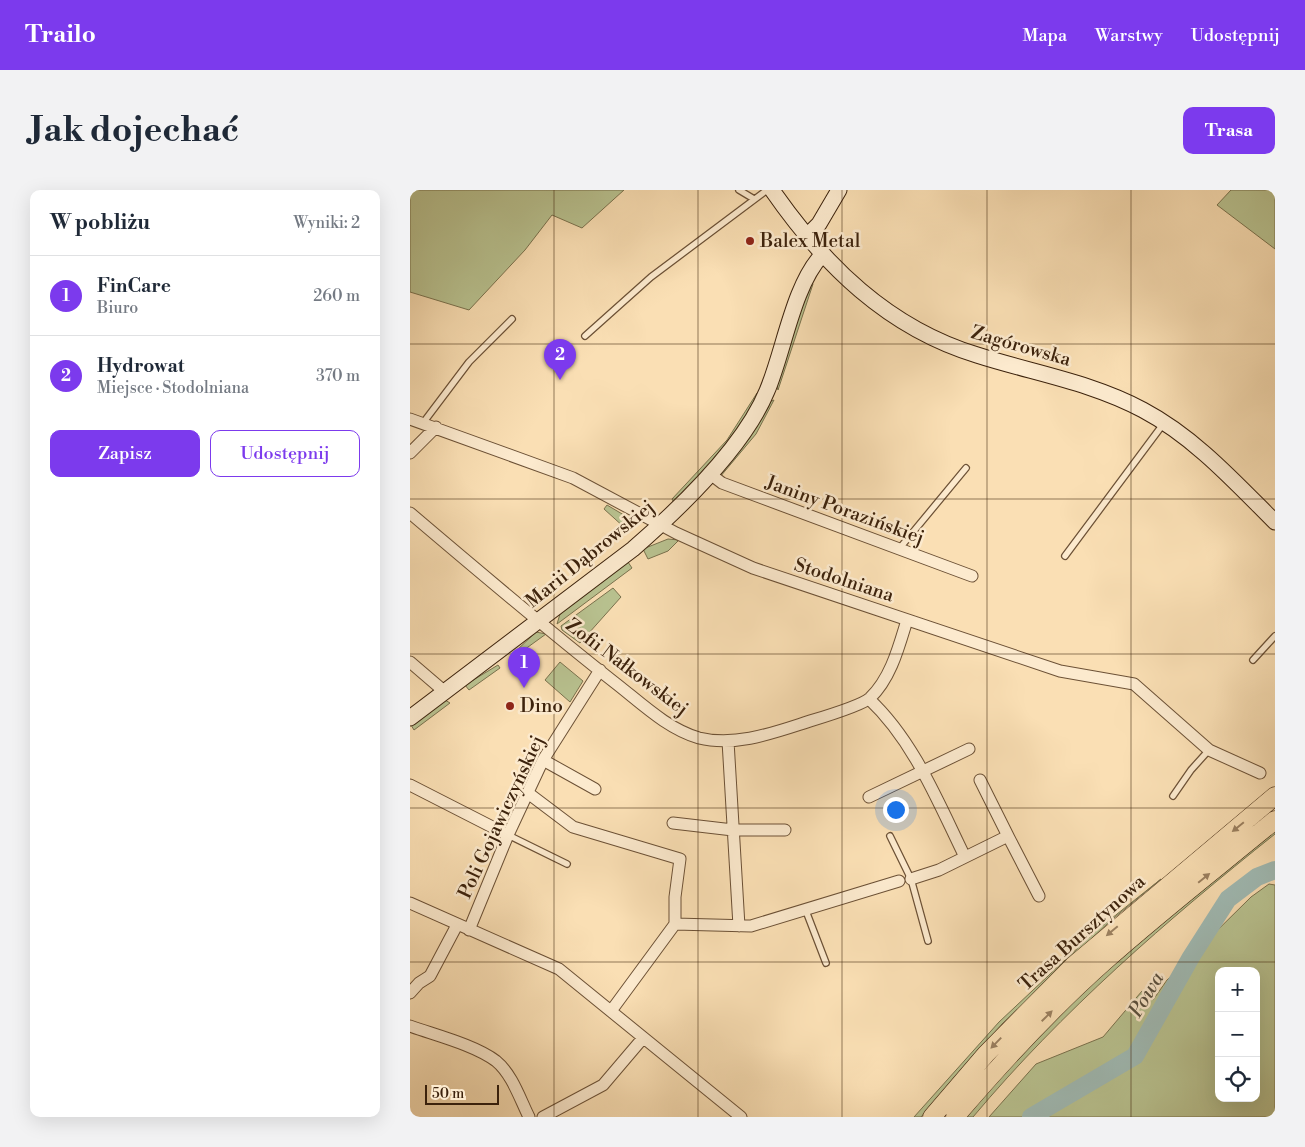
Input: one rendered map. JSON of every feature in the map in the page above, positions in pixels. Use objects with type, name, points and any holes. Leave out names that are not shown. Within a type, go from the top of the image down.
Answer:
[{"type":"main road","name":"Trasa Bursztynowa","points":[[932,1117],[986,1054],[1067,972],[1131,915],[1275,796]]},
{"type":"main road","name":"Trasa Bursztynowa","points":[[955,1117],[1022,1040],[1079,984],[1138,932],[1275,820]]},
{"type":"street","name":"Zagórowska","points":[[772,190],[806,237],[822,255],[867,297],[903,322],[934,338],[976,355],[1069,380],[1105,393],[1142,410],[1164,423],[1205,453],[1275,522]]},
{"type":"street","points":[[806,237],[819,224],[839,190]]},
{"type":"street","name":"Marii Dąbrowskiej","points":[[410,718],[634,549],[660,525],[737,442],[759,409],[773,376],[807,276],[822,255]]},
{"type":"street","name":"Stodolniana","points":[[410,419],[573,478],[660,525],[753,568],[1060,671],[1134,684],[1209,750],[1260,773]]},
{"type":"street","points":[[410,453],[436,427]]},
{"type":"street","name":"Janiny Porazińskiej","points":[[709,473],[722,483],[972,576]]},
{"type":"street","name":"Zofii Nałkowskiej","points":[[410,512],[539,622],[600,670],[677,728],[700,738],[728,742],[779,731],[828,716],[869,699]]},
{"type":"street","points":[[907,620],[892,664],[869,699],[894,726],[922,771],[965,857]]},
{"type":"street","points":[[410,662],[445,692]]},
{"type":"street","name":"Poli Gojawiczyńskiej","points":[[470,930],[508,835],[543,760],[600,670]]},
{"type":"street","points":[[728,742],[739,926]]},
{"type":"street","points":[[869,797],[970,748]]},
{"type":"street","points":[[543,760],[595,789]]},
{"type":"street","points":[[980,780],[1039,896]]},
{"type":"street","points":[[410,785],[508,835]]},
{"type":"street","points":[[528,793],[573,828],[680,859],[675,898],[675,924],[611,1011]]},
{"type":"street","points":[[672,823],[733,830],[785,830]]},
{"type":"street","points":[[911,879],[939,870],[1008,836]]},
{"type":"street","points":[[675,924],[751,926],[806,911],[899,881]]},
{"type":"street","points":[[410,904],[559,969],[741,1117]]},
{"type":"street","points":[[410,993],[419,983],[430,976],[457,924]]},
{"type":"street","points":[[410,1026],[477,1051],[496,1061],[508,1076],[529,1117]]},
{"type":"street","points":[[543,1117],[603,1085],[643,1038]]},
{"type":"lane","points":[[739,190],[754,200]]},
{"type":"lane","points":[[585,336],[651,277],[766,190]]},
{"type":"lane","points":[[423,423],[469,362],[512,319]]},
{"type":"lane","points":[[1065,556],[1164,423]]},
{"type":"lane","points":[[899,549],[966,468]]},
{"type":"lane","points":[[1253,660],[1275,636]]},
{"type":"lane","points":[[1173,796],[1191,770],[1209,750]]},
{"type":"lane","points":[[508,835],[567,864]]},
{"type":"lane","points":[[890,836],[911,879],[928,941]]},
{"type":"lane","points":[[806,911],[826,963]]},
{"type":"green space","points":[[410,190],[624,190],[582,228],[552,215],[525,250],[469,310],[410,292]]},
{"type":"green space","points":[[1231,190],[1275,190],[1275,249],[1217,205]]},
{"type":"green space","points":[[811,281],[813,284],[778,390],[776,383]]},
{"type":"green space","points":[[757,393],[758,398],[730,442],[674,503],[672,499],[727,440]]},
{"type":"green space","points":[[774,400],[756,434],[720,477],[720,471],[769,402]]},
{"type":"green space","points":[[607,505],[634,521],[625,528],[604,509]]},
{"type":"green space","points":[[668,539],[679,540],[668,551],[648,559],[643,549]]},
{"type":"green space","points":[[628,562],[632,568],[557,624],[560,614]]},
{"type":"green space","points":[[613,588],[621,597],[580,643],[562,630],[561,626]]},
{"type":"green space","points":[[536,632],[546,634],[517,655],[515,652]]},
{"type":"green space","points":[[560,662],[583,681],[570,702],[545,680]]},
{"type":"green space","points":[[498,665],[500,668],[469,690],[465,685]]},
{"type":"green space","points":[[445,700],[450,703],[414,730],[411,725]]},
{"type":"green space","points":[[1275,830],[1275,834],[1155,933],[1079,1004],[1007,1078],[973,1117],[964,1117],[1061,1012],[1157,926]]},
{"type":"green space","points":[[1161,879],[1108,923],[1002,1024],[921,1117],[914,1117],[999,1022],[1097,930]]},
{"type":"green space","points":[[1269,884],[1275,885],[1275,1117],[989,1117],[1036,1064],[1103,1037],[1142,991],[1153,1000],[1167,980],[1251,897]]},
{"type":"waterway","name":"Powa","points":[[1031,1117],[1135,1056],[1191,957],[1228,899],[1257,877],[1275,870]]},
{"type":"place","name":"Balex Metal","points":[[750,241]]},
{"type":"place","name":"Hydrowat","points":[[560,380]]},
{"type":"place","name":"FinCare","points":[[524,688]]},
{"type":"place","name":"Dino","points":[[510,706]]}]
